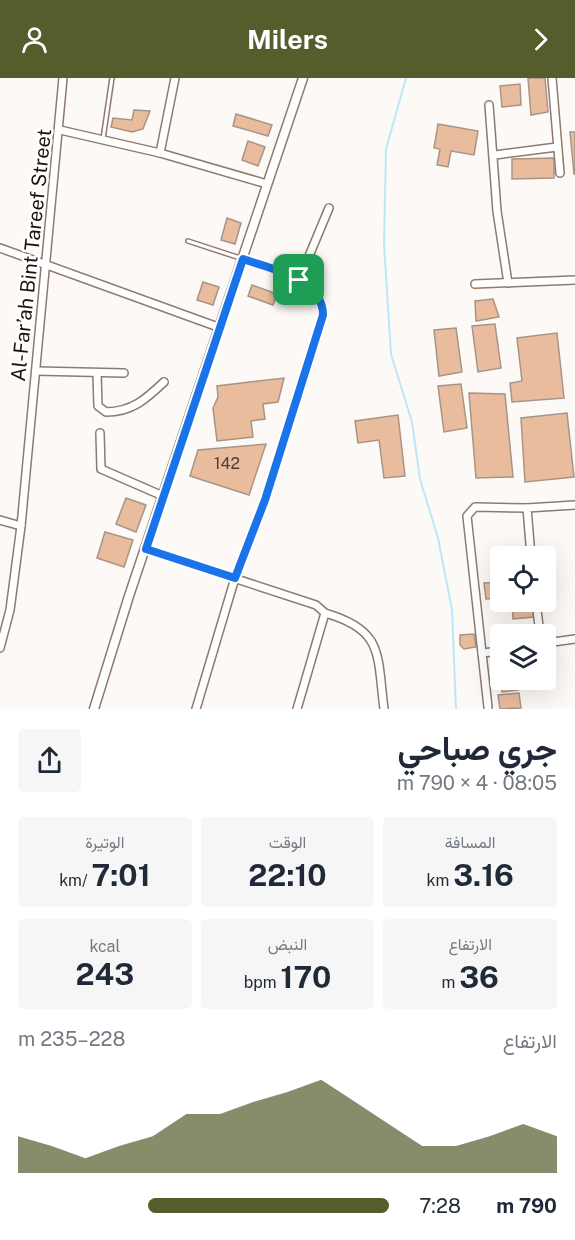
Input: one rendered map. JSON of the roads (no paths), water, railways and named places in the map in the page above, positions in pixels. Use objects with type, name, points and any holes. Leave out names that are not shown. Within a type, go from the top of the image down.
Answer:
[{"type":"street","name":"Al-Far’ah Bint Tareef Street","points":[[0,648],[10,610],[21,526],[44,265],[60,130],[63,78]]},
{"type":"street","points":[[160,153],[175,78]]},
{"type":"street","points":[[94,709],[218,327],[303,78]]},
{"type":"street","points":[[552,78],[560,173]]},
{"type":"street","points":[[489,105],[495,155],[497,211],[508,283]]},
{"type":"street","points":[[60,130],[160,153],[267,184]]},
{"type":"street","points":[[495,155],[557,147]]},
{"type":"street","points":[[299,280],[329,208]]},
{"type":"street","points":[[0,248],[218,327]]},
{"type":"street","points":[[196,709],[235,578],[265,500],[323,315],[323,306],[317,294],[299,280],[243,259]]},
{"type":"street","points":[[475,284],[575,280]]},
{"type":"street","points":[[36,370],[124,373]]},
{"type":"street","points":[[97,373],[98,406],[106,412],[119,412],[142,403],[164,382]]},
{"type":"street","points":[[100,433],[101,469],[163,495]]},
{"type":"street","points":[[488,707],[467,516],[476,507],[527,508],[575,505]]},
{"type":"street","points":[[527,508],[530,546]]},
{"type":"street","points":[[0,520],[21,526]]},
{"type":"street","points":[[146,549],[316,605],[325,613],[355,623],[368,634],[379,670],[384,709]]},
{"type":"street","points":[[297,709],[325,613]]},
{"type":"street","points":[[556,642],[575,639]]},
{"type":"street","points":[[482,653],[490,652]]},
{"type":"lane","points":[[103,141],[112,78]]},
{"type":"lane","points":[[188,241],[243,259]]},
{"type":"waterway","points":[[406,78],[386,149],[384,244],[391,354],[412,422],[420,479],[438,538],[452,610],[456,709]]}]
